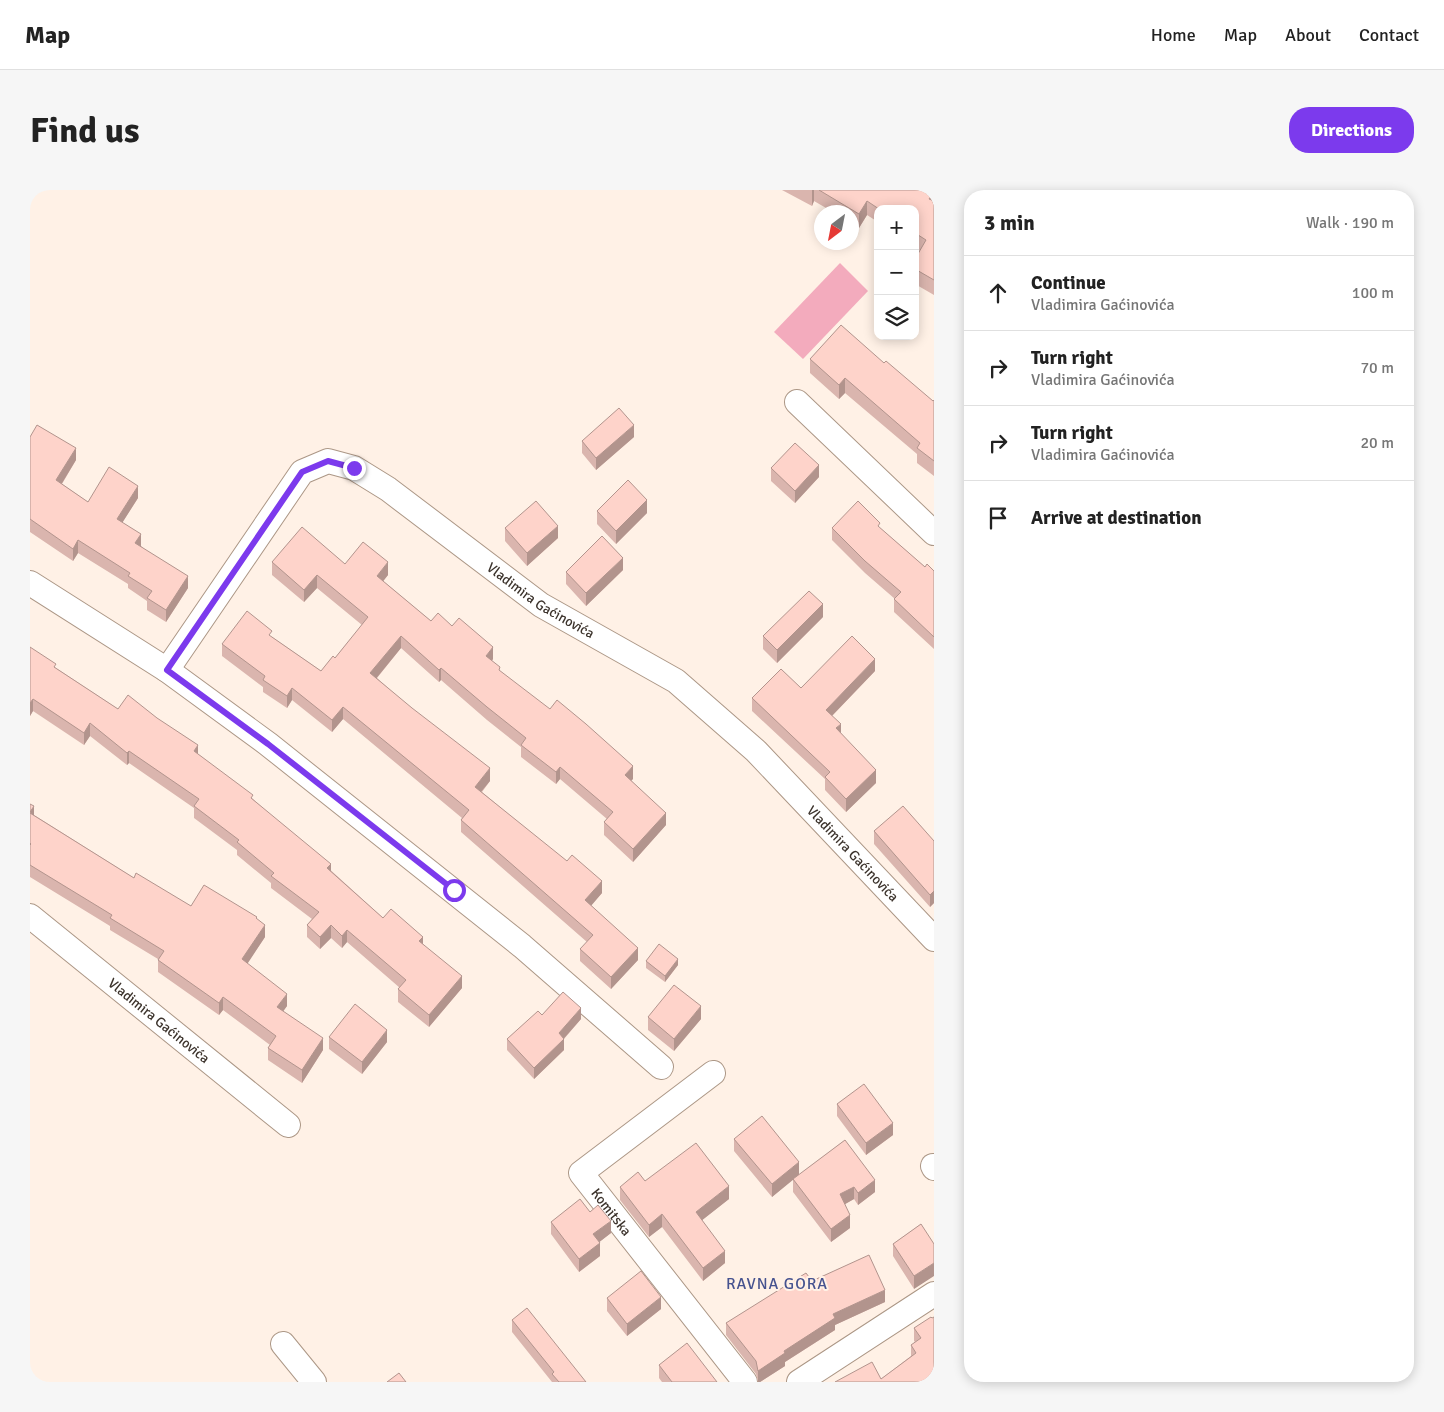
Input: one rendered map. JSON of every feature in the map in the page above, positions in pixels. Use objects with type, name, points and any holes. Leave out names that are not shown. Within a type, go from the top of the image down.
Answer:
[{"type":"street","points":[[797,402],[934,534]]},
{"type":"street","name":"Vladimira Gaćinovića","points":[[167,670],[302,472],[328,461],[354,468],[388,490],[541,605],[676,681],[756,751],[934,939]]},
{"type":"street","points":[[30,583],[167,670],[268,744],[462,896],[559,977],[661,1067]]},
{"type":"street","name":"Vladimira Gaćinovića","points":[[30,916],[288,1125]]},
{"type":"street","name":"Komitska","points":[[713,1073],[580,1173],[745,1382]]},
{"type":"street","points":[[799,1382],[934,1294]]},
{"type":"street","points":[[284,1344],[314,1382]]},
{"type":"shaded area","points":[[840,263],[868,291],[803,359],[774,332]]},
{"type":"building","points":[[819,190],[934,190],[929,199],[934,201],[934,280],[919,271],[919,252],[926,240],[919,236],[919,205],[874,206],[867,201],[859,214],[859,205],[844,205]]},
{"type":"building","points":[[841,325],[884,363],[886,361],[934,400],[934,461],[917,448],[920,443],[845,378],[839,385],[810,359]]},
{"type":"building","points":[[619,408],[634,425],[596,458],[582,441]]},
{"type":"building","points":[[37,425],[76,448],[56,480],[88,502],[109,467],[138,486],[117,519],[141,534],[135,543],[188,576],[166,610],[147,598],[152,591],[128,576],[130,573],[78,540],[73,549],[30,519],[30,437]]},
{"type":"building","points":[[795,443],[819,465],[795,491],[771,468]]},
{"type":"building","points":[[628,480],[647,500],[616,531],[597,511]]},
{"type":"building","points":[[536,501],[558,526],[527,553],[505,528]]},
{"type":"building","points":[[858,501],[880,523],[878,526],[925,567],[927,564],[934,571],[934,637],[894,599],[901,592],[865,561],[832,528]]},
{"type":"building","points":[[302,527],[345,564],[363,542],[388,562],[377,576],[431,621],[438,613],[452,626],[459,618],[493,647],[486,656],[500,667],[499,670],[550,709],[557,700],[633,766],[625,775],[666,813],[633,849],[604,822],[613,812],[560,767],[556,772],[521,745],[526,738],[441,668],[439,670],[401,636],[370,673],[490,768],[475,787],[567,861],[572,855],[602,881],[585,900],[638,948],[611,977],[580,949],[593,935],[461,820],[469,810],[343,707],[332,720],[292,688],[287,696],[263,680],[265,676],[222,644],[247,611],[272,631],[269,635],[321,671],[333,656],[335,658],[368,617],[317,575],[304,590],[272,562]]},
{"type":"building","points":[[602,536],[623,558],[586,593],[566,572]]},
{"type":"building","points":[[809,591],[823,604],[777,650],[763,636]]},
{"type":"building","points":[[852,636],[875,659],[826,710],[841,724],[836,728],[876,770],[846,799],[825,777],[830,772],[752,698],[781,669],[801,688]]},
{"type":"building","points":[[30,647],[56,664],[54,667],[118,709],[128,695],[157,718],[198,745],[194,751],[253,795],[251,798],[331,864],[327,868],[383,918],[391,909],[423,937],[419,941],[462,976],[429,1015],[398,989],[406,980],[347,930],[342,936],[331,925],[320,937],[307,925],[319,912],[271,876],[274,873],[237,842],[239,840],[194,806],[199,799],[129,751],[127,753],[90,723],[84,733],[33,699],[30,703]]},
{"type":"building","points":[[30,804],[34,806],[30,812]]},
{"type":"building","points":[[903,806],[934,841],[934,891],[930,895],[874,831]]},
{"type":"building","points":[[30,813],[134,878],[136,873],[191,906],[204,885],[257,917],[265,925],[242,959],[287,994],[277,1007],[323,1038],[302,1070],[268,1048],[276,1036],[223,997],[219,1003],[158,960],[164,951],[110,918],[112,915],[30,865]]},
{"type":"building","points":[[659,944],[678,959],[665,976],[646,961]]},
{"type":"building","points":[[674,985],[701,1006],[674,1039],[648,1017]]},
{"type":"building","points":[[563,992],[581,1008],[559,1033],[564,1039],[534,1068],[507,1039],[538,1011],[542,1015]]},
{"type":"building","points":[[355,1004],[387,1030],[362,1062],[329,1037]]},
{"type":"building","points":[[864,1084],[893,1123],[866,1143],[837,1104]]},
{"type":"building","points":[[762,1116],[799,1162],[772,1184],[734,1139]]},
{"type":"building","points":[[845,1140],[875,1180],[858,1193],[854,1187],[840,1194],[850,1215],[831,1229],[793,1179]]},
{"type":"building","points":[[696,1143],[729,1186],[696,1212],[725,1251],[703,1268],[662,1214],[649,1225],[620,1187],[638,1172],[645,1181]]},
{"type":"building","points":[[580,1199],[590,1212],[598,1205],[611,1221],[593,1234],[600,1243],[579,1259],[551,1222]]},
{"type":"building","points":[[921,1224],[934,1244],[934,1263],[914,1276],[893,1244]]},
{"type":"building","points":[[869,1255],[885,1290],[833,1314],[835,1318],[784,1351],[785,1353],[758,1371],[756,1361],[726,1323],[806,1273],[812,1281]]},
{"type":"building","points":[[641,1271],[661,1297],[627,1324],[607,1298]]},
{"type":"building","points":[[527,1308],[586,1382],[559,1382],[552,1374],[554,1372],[512,1320]]},
{"type":"building","points":[[934,1317],[934,1382],[835,1382],[872,1362],[881,1379],[916,1353],[911,1345],[921,1338],[914,1328]]},
{"type":"building","points":[[687,1343],[717,1382],[672,1382],[659,1365]]},
{"type":"building","points":[[399,1373],[406,1382],[387,1382]]},
{"type":"district","name":"RAVNA GORA","points":[[777,1284]]},
{"type":"route","points":[[354,468],[328,461],[302,472],[167,670],[268,744],[454,890]]}]
